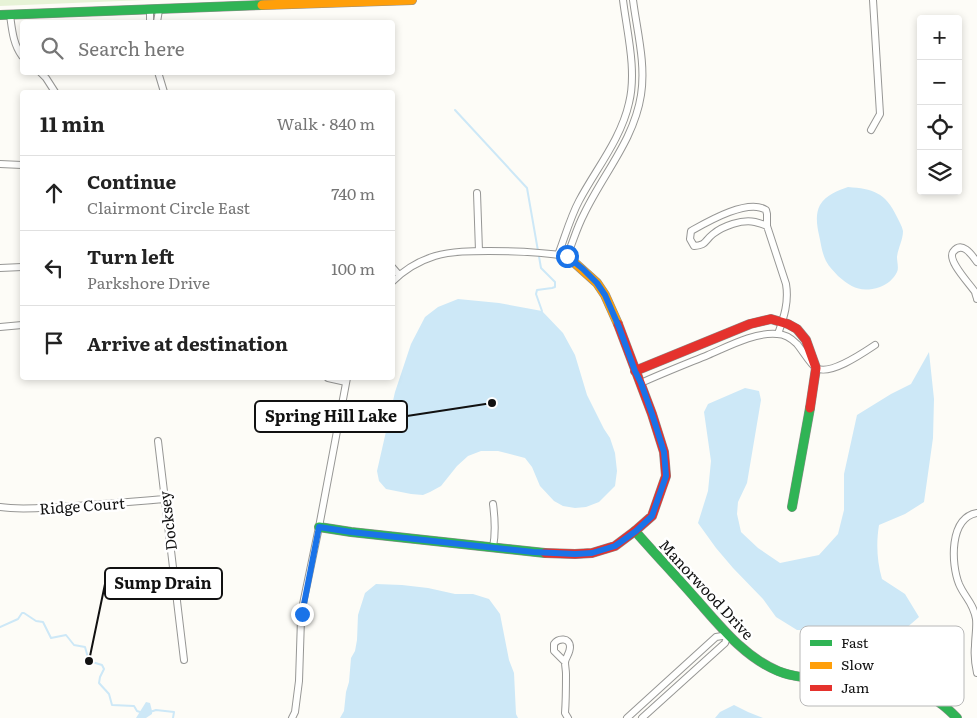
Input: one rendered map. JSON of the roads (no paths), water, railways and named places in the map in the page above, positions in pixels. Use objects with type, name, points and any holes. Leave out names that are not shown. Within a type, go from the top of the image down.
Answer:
[{"type":"street","points":[[0,15],[23,18],[154,10],[412,0]]},
{"type":"street","points":[[563,255],[578,202],[618,132],[630,102],[632,70],[623,0]]},
{"type":"street","points":[[563,255],[628,137],[635,120],[641,93],[642,73],[633,0]]},
{"type":"street","points":[[871,130],[880,114],[873,0]]},
{"type":"street","points":[[151,20],[154,10]]},
{"type":"street","points":[[154,10],[156,20]]},
{"type":"street","points":[[10,15],[13,36],[20,54]]},
{"type":"street","points":[[630,55],[640,54]]},
{"type":"street","points":[[43,75],[54,90]]},
{"type":"street","points":[[159,75],[163,90]]},
{"type":"street","points":[[625,116],[635,120]]},
{"type":"street","points":[[0,164],[20,165]]},
{"type":"street","points":[[591,181],[600,186]]},
{"type":"street","points":[[477,193],[479,251]]},
{"type":"street","points":[[766,226],[748,221],[731,225],[714,234],[702,246],[694,246],[690,239],[691,231],[711,219],[734,210],[747,208],[763,208],[766,210],[766,226],[786,284],[787,298],[778,334]]},
{"type":"street","points":[[977,262],[965,248],[958,248],[953,252],[953,262],[975,292],[977,300]]},
{"type":"street","points":[[319,527],[533,552],[592,553],[615,546],[636,531],[652,516],[666,476],[664,452],[641,383],[619,327],[605,295],[597,283],[583,269],[563,255],[523,250],[479,251],[436,256],[418,263],[395,279]]},
{"type":"street","points":[[0,268],[20,267]]},
{"type":"street","points":[[395,270],[399,275]]},
{"type":"street","points":[[635,371],[763,320],[771,319],[797,329],[806,340],[816,368],[792,507]]},
{"type":"street","points":[[0,327],[20,325]]},
{"type":"street","points":[[725,334],[730,346]]},
{"type":"street","points":[[641,383],[740,341],[764,334],[788,336],[816,368],[824,370],[837,367],[875,345]]},
{"type":"street","points":[[692,347],[696,360]]},
{"type":"street","points":[[292,718],[296,712],[299,681],[302,614],[346,380]]},
{"type":"street","name":"Docksey","points":[[158,441],[184,660]]},
{"type":"street","name":"Ridge Court","points":[[0,507],[18,509],[164,499]]},
{"type":"street","points":[[493,504],[495,528],[493,547]]},
{"type":"street","points":[[977,513],[968,517],[960,527],[955,537],[954,546],[956,577],[971,604],[976,621],[974,646],[977,673]]},
{"type":"street","name":"Manorwood Drive","points":[[636,531],[728,635],[755,659],[776,670],[800,677]]},
{"type":"street","points":[[627,718],[716,638],[728,635]]},
{"type":"street","points":[[642,718],[725,643],[728,635]]},
{"type":"street","points":[[565,662],[565,713],[568,718]]},
{"type":"street","name":"Manorwood Drive","points":[[944,706],[957,718]]},
{"type":"water","points":[[848,187],[865,189],[883,197],[888,202],[903,229],[897,257],[897,272],[885,285],[873,289],[857,288],[838,276],[826,261],[821,245],[817,224],[818,209],[829,196]]},
{"type":"water","points":[[458,299],[499,303],[542,311],[563,333],[575,355],[587,395],[610,438],[615,453],[617,471],[615,486],[599,502],[586,507],[563,506],[554,501],[540,486],[532,467],[525,458],[498,451],[481,451],[468,456],[441,486],[423,495],[386,489],[379,481],[377,471],[395,392],[411,344],[425,317],[438,307]]},
{"type":"water","points":[[929,352],[934,399],[933,438],[924,502],[905,514],[879,525],[877,546],[882,579],[905,594],[919,617],[909,626],[800,626],[800,630],[797,630],[776,617],[763,599],[716,548],[698,523],[708,491],[711,461],[704,412],[708,404],[745,388],[759,391],[761,400],[747,483],[738,502],[737,514],[741,532],[758,548],[780,563],[819,555],[838,534],[844,510],[844,474],[857,415],[911,384]]},
{"type":"water","points":[[376,584],[428,588],[455,594],[473,594],[489,599],[500,614],[509,660],[514,673],[516,714],[518,718],[340,718],[344,711],[351,658],[355,651],[357,640],[358,615],[365,593]]},
{"type":"water","points":[[146,702],[150,703],[152,714],[146,718],[136,718]]},
{"type":"water","points":[[734,705],[763,718],[715,718],[720,712]]},
{"type":"waterway","points":[[455,110],[527,188],[541,268],[555,282],[555,287],[537,290],[536,294],[542,311]]},
{"type":"waterway","points":[[0,627],[18,619],[24,613],[36,621],[43,622],[51,638],[66,635],[74,645],[85,647],[89,661],[102,665],[104,669],[99,683],[109,694],[112,705],[134,706],[140,712]]},
{"type":"waterway","points":[[150,712],[156,710],[174,712],[173,718]]},
{"type":"place","name":"Spring Hill Lake","points":[[492,403]]},
{"type":"place","name":"Sump Drain","points":[[89,661]]}]
